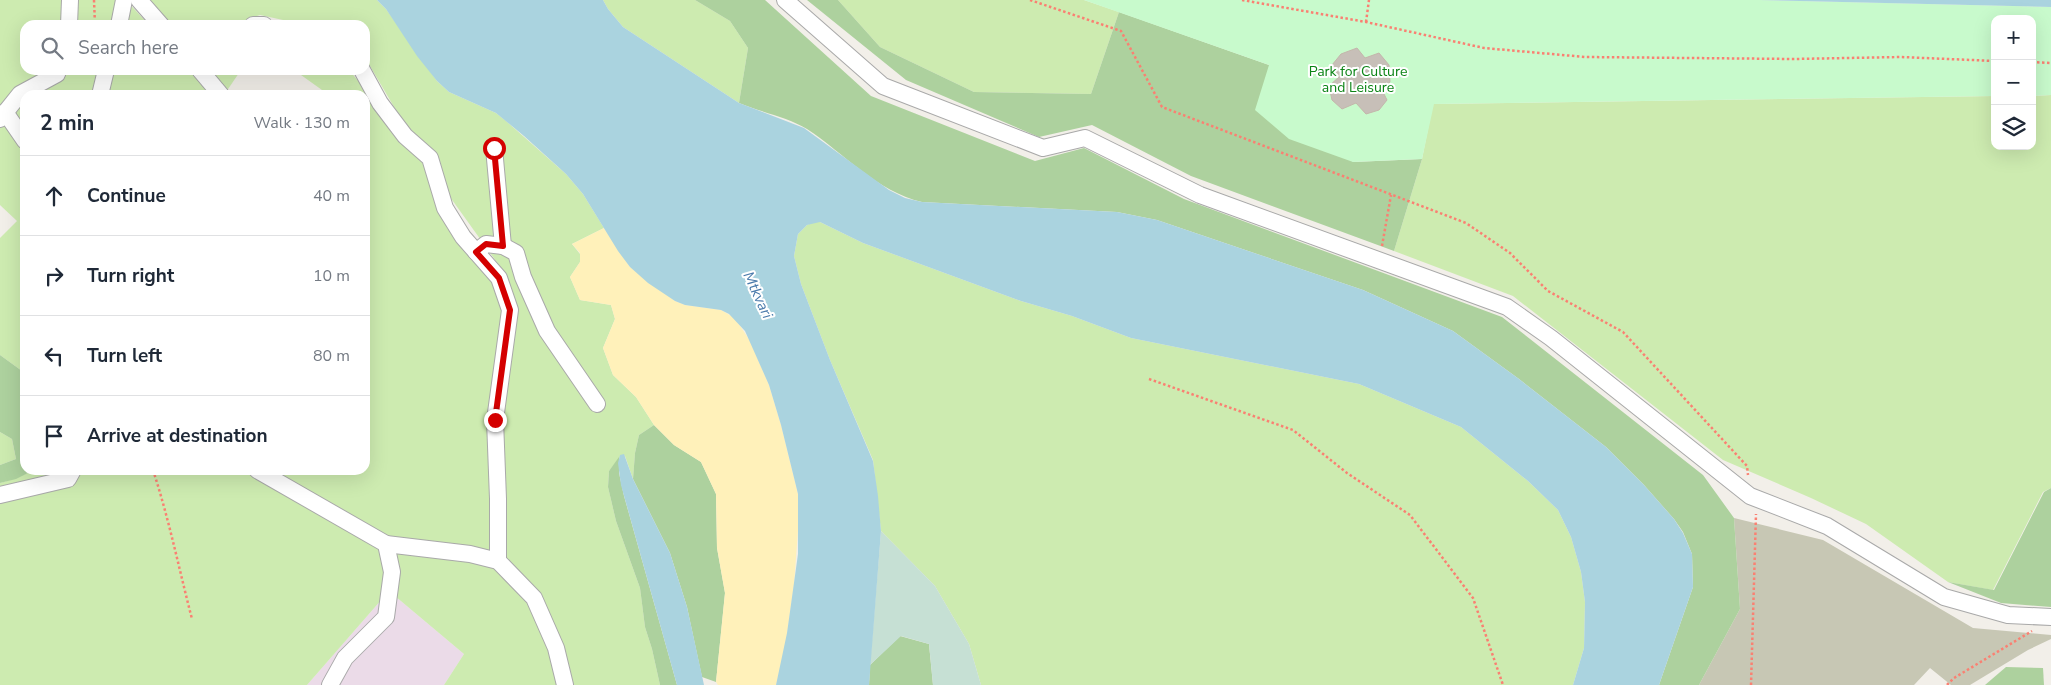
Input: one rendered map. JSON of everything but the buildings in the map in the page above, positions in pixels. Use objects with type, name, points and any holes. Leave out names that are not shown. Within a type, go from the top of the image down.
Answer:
[{"type":"street","points":[[69,20],[70,0]]},
{"type":"street","points":[[119,20],[124,0]]},
{"type":"street","points":[[139,0],[157,20]]},
{"type":"street","points":[[785,0],[883,86],[1043,148],[1085,138],[1200,195],[1507,307],[1551,338],[1750,496],[1827,526],[1944,597],[2008,615],[2051,617]]},
{"type":"street","points":[[27,90],[55,75]]},
{"type":"street","points":[[101,90],[105,75]]},
{"type":"street","points":[[204,75],[216,90]]},
{"type":"street","points":[[365,75],[380,103],[405,136],[430,158],[445,208],[463,237],[499,278],[510,310],[495,420],[498,561]]},
{"type":"street","points":[[20,94],[2,110],[20,134]]},
{"type":"street","points":[[494,148],[503,246]]},
{"type":"street","points":[[476,252],[486,244],[503,246],[516,253],[523,277],[547,331],[598,404]]},
{"type":"street","points":[[0,495],[68,479],[70,475]]},
{"type":"street","points":[[266,475],[386,544],[470,554],[498,561],[534,598],[556,648],[565,685]]},
{"type":"street","points":[[330,685],[345,658],[386,617],[392,572],[386,544]]},
{"type":"path","points":[[94,0],[95,20]]},
{"type":"path","points":[[1030,0],[1121,31],[1162,107],[1466,223],[1510,253],[1548,290],[1623,332],[1747,466],[1750,496],[1757,518],[1751,685]]},
{"type":"path","points":[[1242,0],[1366,22],[1484,48],[1585,57],[1794,59],[1901,57],[1991,61]]},
{"type":"path","points":[[1366,22],[1369,0]]},
{"type":"path","points":[[2036,62],[2051,63]]},
{"type":"path","points":[[1379,259],[1391,195]]},
{"type":"path","points":[[1149,379],[1294,430],[1347,473],[1410,515],[1473,598],[1503,685]]},
{"type":"path","points":[[155,475],[164,505],[192,619]]},
{"type":"path","points":[[1947,685],[1954,678],[2035,630]]},
{"type":"shaded area","points":[[1734,518],[1823,540],[1973,628],[2051,635],[2051,639],[2028,650],[1970,685],[1951,685],[1930,668],[1914,685],[1699,685],[1740,609]]},
{"type":"shaded area","points":[[881,531],[935,586],[969,644],[981,685],[933,685],[929,644],[901,636],[870,665]]},
{"type":"shaded area","points":[[389,591],[464,654],[444,685],[307,685]]},
{"type":"green space","points":[[0,0],[126,0],[144,20],[20,20],[20,75],[194,75],[208,90],[20,90],[20,370],[0,355],[0,238],[17,221],[0,205]]},
{"type":"green space","points":[[147,0],[377,0],[386,9],[437,81],[449,92],[496,113],[566,174],[583,194],[604,228],[572,244],[580,254],[580,262],[570,277],[580,300],[611,305],[615,319],[603,348],[613,375],[636,397],[654,425],[639,435],[635,453],[633,479],[625,456],[622,455],[609,471],[608,487],[616,521],[640,588],[645,627],[660,685],[444,685],[464,654],[389,591],[307,685],[0,685],[0,483],[22,475],[370,475],[370,95],[398,137],[404,140],[430,166],[447,228],[492,278],[505,314],[500,353],[504,353],[510,310],[515,309],[506,275],[450,197],[435,157],[404,124],[370,66],[370,20],[283,20],[260,15],[246,20],[168,20]]},
{"type":"green space","points":[[603,0],[695,0],[730,21],[748,48],[739,103],[623,27]]},
{"type":"green space","points":[[695,0],[765,0],[871,96],[1035,161],[1084,148],[1184,199],[1502,317],[1703,475],[1734,518],[1740,609],[1699,685],[1659,685],[1693,587],[1692,554],[1683,532],[1674,519],[1644,485],[1606,447],[1519,379],[1453,331],[1363,290],[1157,220],[1117,212],[922,202],[905,197],[875,181],[807,129],[791,121],[739,103],[748,48],[730,21]]},
{"type":"green space","points":[[807,0],[838,0],[880,47],[974,92],[1091,94],[1119,12],[1269,65],[1353,162],[1422,159],[1394,251],[1191,176],[1092,125],[1039,137],[906,80]]},
{"type":"green space","points":[[838,0],[1084,0],[1119,12],[1091,94],[974,92],[880,47]]},
{"type":"green space","name":"Park for Culture and Leisure","points":[[1084,0],[1759,0],[2051,7],[2051,95],[2036,96],[2036,15],[1991,15],[1991,96],[1434,104],[1422,159],[1353,162],[1289,139],[1255,110],[1269,65]]},
{"type":"green space","points":[[208,75],[238,75],[227,90],[220,90]]},
{"type":"green space","points":[[301,75],[353,75],[366,90],[322,90]]},
{"type":"green space","points":[[2051,95],[2051,488],[2043,492],[1993,590],[1948,582],[1866,524],[1723,460],[1513,296],[1394,251],[1422,159],[1433,104],[1991,96],[1991,150],[2036,150],[2036,96]]},
{"type":"green space","points":[[813,222],[820,222],[863,243],[1021,301],[1072,316],[1131,338],[1359,384],[1461,427],[1528,481],[1558,510],[1571,537],[1581,572],[1585,602],[1584,648],[1573,685],[981,685],[969,644],[935,586],[881,531],[873,460],[830,360],[801,284],[794,256],[798,234]]},
{"type":"green space","points":[[0,355],[20,370],[20,475],[24,475],[0,483],[0,465],[16,459],[12,439],[0,432]]},
{"type":"green space","points":[[654,425],[674,445],[701,462],[716,494],[717,548],[725,593],[716,682],[702,677],[687,607],[670,553],[633,479],[635,453],[639,435]]},
{"type":"green space","points":[[0,432],[12,439],[16,459],[0,465]]},
{"type":"green space","points":[[619,457],[619,473],[624,496],[677,685],[660,685],[645,627],[640,588],[616,521],[608,487],[609,471]]},
{"type":"green space","points":[[2051,488],[2051,607],[2001,603],[1948,582],[1994,590],[2044,492]]},
{"type":"green space","points":[[900,636],[929,644],[933,685],[869,685],[870,665]]},
{"type":"green space","points":[[2006,667],[2043,668],[2044,685],[1985,685]]},
{"type":"sand","points":[[604,228],[630,267],[675,301],[685,305],[721,310],[735,318],[750,341],[769,385],[798,494],[799,517],[794,585],[784,656],[776,685],[718,685],[716,682],[725,593],[717,548],[716,494],[701,462],[674,445],[654,425],[636,397],[613,375],[603,348],[615,319],[611,305],[580,300],[570,277],[580,262],[580,253],[572,244]]},
{"type":"water","name":"Mtkvari","points":[[377,0],[603,0],[623,27],[739,103],[804,128],[889,190],[905,198],[922,202],[1117,212],[1157,220],[1363,290],[1453,331],[1519,379],[1606,447],[1644,485],[1674,519],[1683,533],[1692,554],[1693,587],[1659,685],[1573,685],[1584,648],[1585,602],[1581,572],[1571,537],[1558,510],[1528,481],[1461,427],[1359,384],[1131,338],[1072,316],[1021,301],[863,243],[820,222],[807,225],[798,234],[794,256],[801,284],[830,360],[873,461],[881,531],[869,685],[776,685],[787,633],[798,554],[798,494],[769,385],[745,331],[729,314],[721,310],[685,305],[675,301],[648,283],[630,267],[583,194],[566,174],[496,113],[449,92],[437,81],[417,56],[386,9]]},
{"type":"water","points":[[1759,0],[2051,0],[2051,7]]},
{"type":"water","points":[[624,454],[633,479],[670,553],[687,607],[704,685],[677,685],[621,485],[618,463],[620,455]]},
{"type":"route","points":[[494,148],[503,246],[486,244],[476,252],[499,278],[510,310],[495,420]]}]
